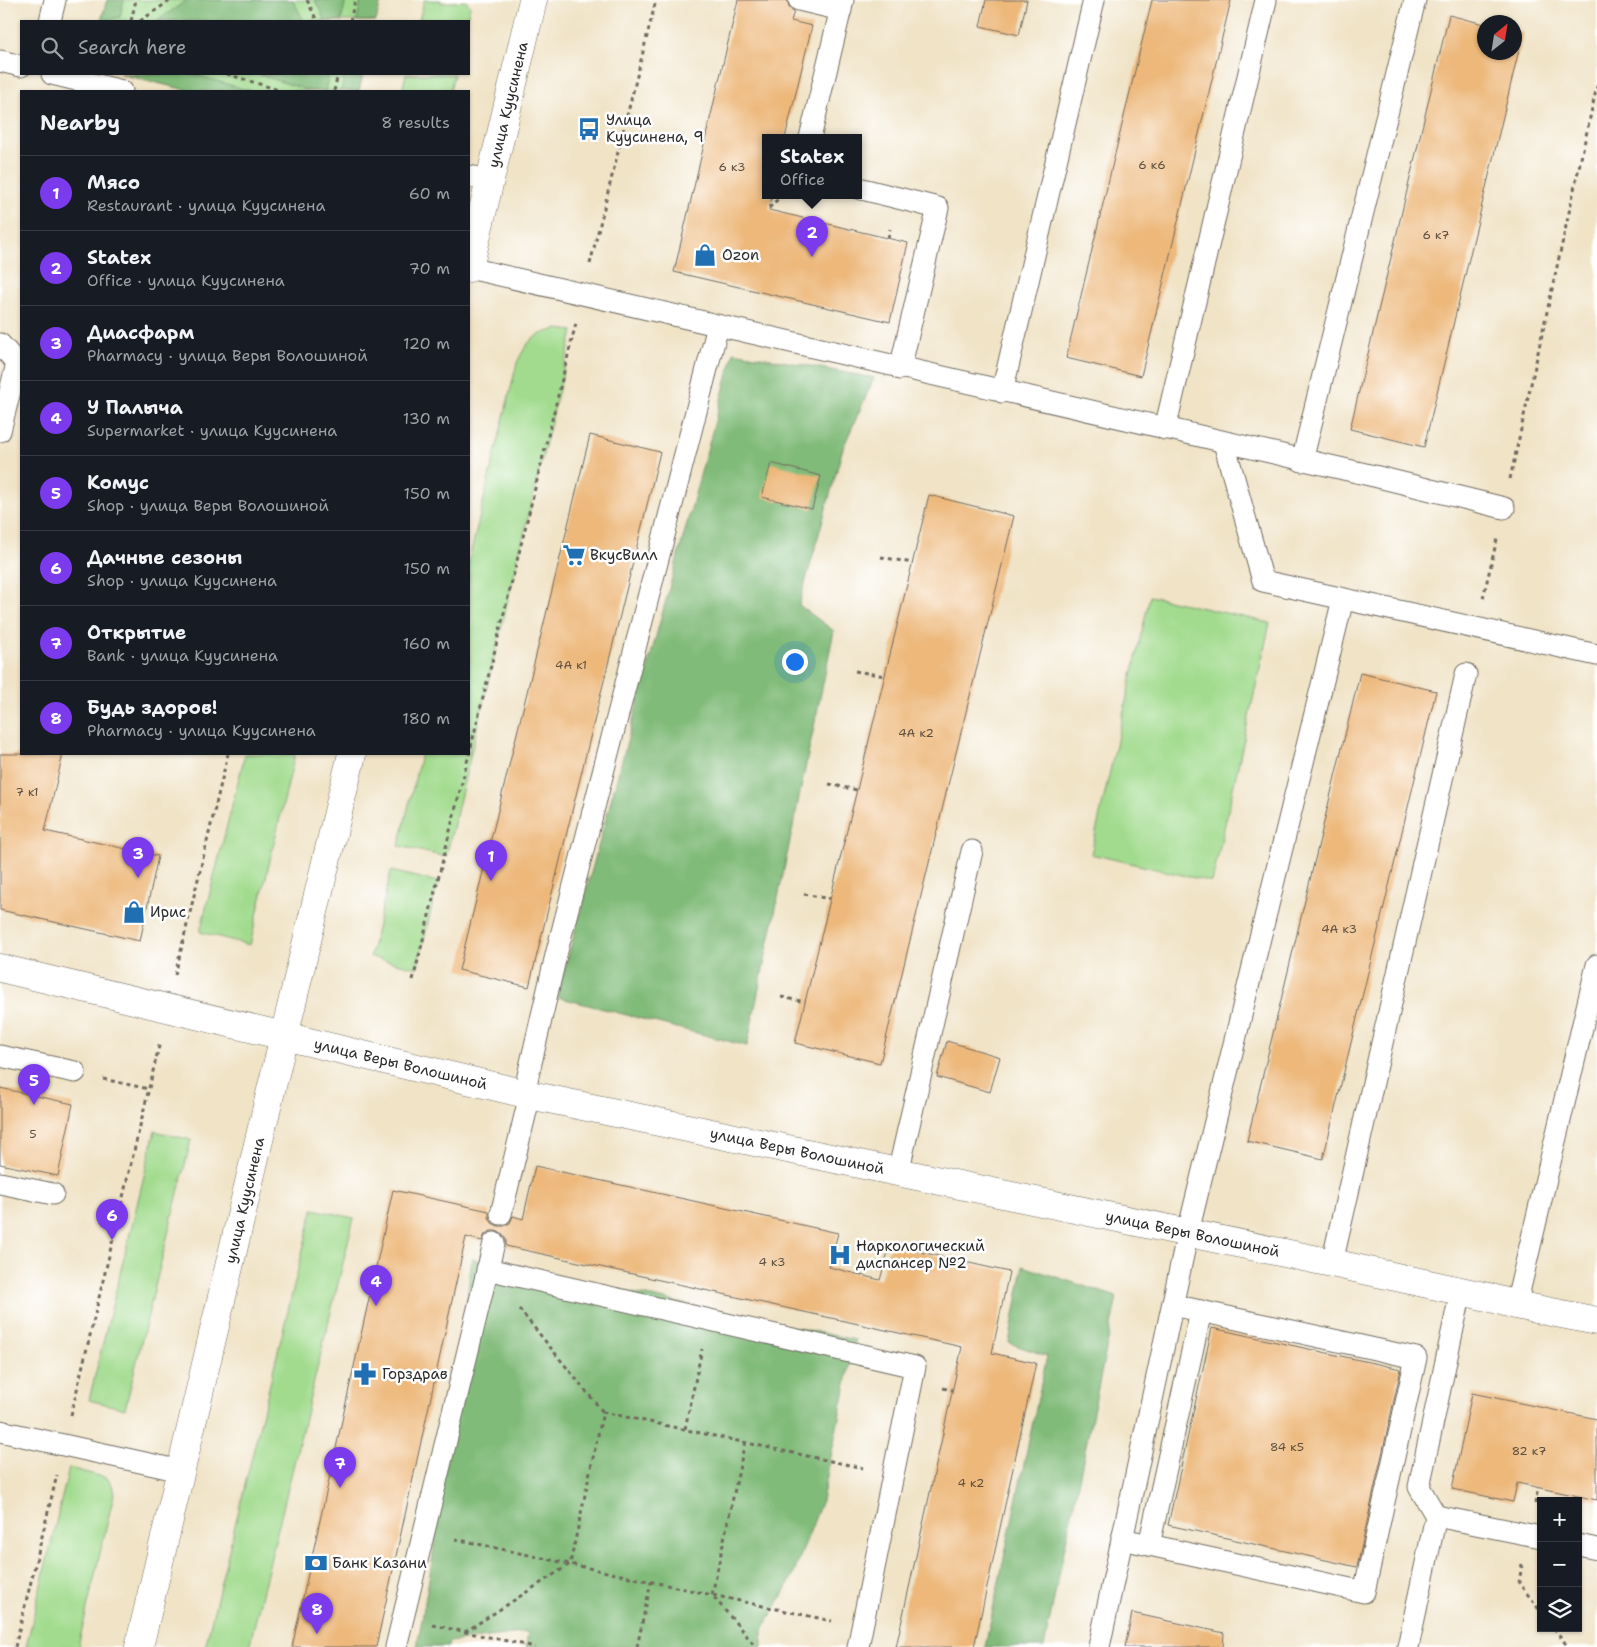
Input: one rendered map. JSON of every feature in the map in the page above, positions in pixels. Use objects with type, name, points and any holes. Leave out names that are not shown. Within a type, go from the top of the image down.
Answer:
[{"type":"street","name":"улица Куусинена","points":[[470,259],[479,178],[533,0]]},
{"type":"street","name":"улица Куусинена","points":[[139,1647],[352,755]]},
{"type":"street","name":"улица Веры Волошиной","points":[[0,968],[527,1094],[898,1173],[1188,1232],[1462,1291],[1516,1305],[1597,1321]]},
{"type":"lane","points":[[50,20],[55,0]]},
{"type":"lane","points":[[798,0],[842,5],[811,134]]},
{"type":"lane","points":[[1002,392],[1094,0]]},
{"type":"lane","points":[[1165,429],[1266,0]]},
{"type":"lane","points":[[1302,461],[1415,0]]},
{"type":"lane","points":[[0,61],[20,66]]},
{"type":"lane","points":[[56,75],[118,90]]},
{"type":"lane","points":[[862,189],[938,208],[900,368]]},
{"type":"lane","points":[[470,268],[1504,508]]},
{"type":"lane","points":[[501,1214],[550,981],[718,326]]},
{"type":"lane","points":[[0,344],[17,363],[0,431]]},
{"type":"lane","points":[[1224,443],[1263,581],[1597,655]]},
{"type":"lane","points":[[1099,1647],[1188,1232],[1343,599]]},
{"type":"lane","points":[[1332,1263],[1466,674]]},
{"type":"lane","points":[[898,1173],[972,851]]},
{"type":"lane","points":[[1516,1305],[1597,965]]},
{"type":"lane","points":[[0,1056],[75,1072]]},
{"type":"lane","points":[[0,1183],[53,1194]]},
{"type":"lane","points":[[396,1647],[494,1243]]},
{"type":"lane","points":[[487,1269],[915,1367],[860,1637]]},
{"type":"lane","points":[[1408,1647],[1436,1516],[1419,1487],[1462,1291]]},
{"type":"lane","points":[[1122,1539],[1364,1592],[1414,1368],[1416,1358],[1173,1304]]},
{"type":"lane","points":[[1149,1545],[1201,1311]]},
{"type":"lane","points":[[0,1430],[181,1471]]},
{"type":"lane","points":[[1436,1516],[1535,1536]]},
{"type":"lane","points":[[1582,1546],[1597,1549]]},
{"type":"path","points":[[131,20],[136,0]]},
{"type":"path","points":[[141,20],[171,0]]},
{"type":"path","points":[[307,0],[317,20]]},
{"type":"path","points":[[350,20],[355,0]]},
{"type":"path","points":[[470,749],[656,0]]},
{"type":"path","points":[[230,75],[279,90]]},
{"type":"path","points":[[334,90],[338,75]]},
{"type":"path","points":[[1477,628],[1597,86]]},
{"type":"path","points":[[769,208],[778,199]]},
{"type":"path","points":[[881,556],[913,563]]},
{"type":"path","points":[[855,671],[885,676]]},
{"type":"path","points":[[15,1647],[228,755]]},
{"type":"path","points":[[413,980],[469,755]]},
{"type":"path","points":[[829,784],[857,790]]},
{"type":"path","points":[[804,894],[830,899]]},
{"type":"path","points":[[781,997],[805,1002]]},
{"type":"path","points":[[75,1072],[149,1089]]},
{"type":"path","points":[[522,1312],[603,1412],[893,1475]]},
{"type":"path","points":[[684,1429],[700,1357]]},
{"type":"path","points":[[466,1632],[570,1564],[603,1412]]},
{"type":"path","points":[[712,1595],[745,1442]]},
{"type":"path","points":[[424,1532],[712,1595],[860,1637]]},
{"type":"path","points":[[1535,1536],[1518,1583],[1537,1607]]},
{"type":"path","points":[[637,1647],[651,1582]]},
{"type":"path","points":[[712,1595],[756,1647]]},
{"type":"path","points":[[426,1623],[535,1647]]},
{"type":"path","points":[[1557,1632],[1568,1647]]},
{"type":"green space","points":[[107,0],[381,0],[376,20],[101,20]]},
{"type":"green space","points":[[107,0],[124,0],[120,17],[101,20]]},
{"type":"green space","points":[[187,0],[293,0],[303,20],[158,20]]},
{"type":"green space","points":[[315,0],[346,0],[341,20],[325,20]]},
{"type":"green space","points":[[361,0],[381,0],[376,20],[357,20]]},
{"type":"green space","points":[[424,0],[441,0],[441,3],[466,1],[470,6],[467,20],[419,20]]},
{"type":"green space","points":[[124,75],[363,75],[359,90],[187,90]]},
{"type":"green space","points":[[124,75],[196,75],[248,90],[187,90]]},
{"type":"green space","points":[[260,75],[329,75],[325,90],[307,90]]},
{"type":"green space","points":[[345,75],[363,75],[359,90],[341,90]]},
{"type":"green space","points":[[406,75],[454,75],[450,90],[402,90]]},
{"type":"green space","points":[[558,329],[573,331],[446,857],[399,846],[421,755],[470,755],[470,556],[517,363],[528,344],[542,334]]},
{"type":"green space","points":[[734,352],[874,378],[843,448],[799,605],[834,631],[747,1046],[557,997]]},
{"type":"green space","points":[[1150,596],[1270,623],[1212,882],[1091,854]]},
{"type":"green space","points":[[245,755],[295,755],[250,945],[200,932]]},
{"type":"green space","points":[[391,871],[438,882],[417,968],[370,957]]},
{"type":"green space","points":[[155,1131],[191,1140],[125,1409],[89,1400]]},
{"type":"green space","points":[[313,1209],[354,1218],[249,1647],[205,1647]]},
{"type":"green space","points":[[472,1259],[855,1340],[822,1500],[792,1578],[762,1631],[762,1647],[526,1647],[528,1632],[449,1642],[448,1647],[417,1647],[432,1562]]},
{"type":"green space","points":[[1023,1266],[1117,1297],[1044,1647],[985,1647],[1047,1356],[1009,1343]]},
{"type":"green space","points":[[69,1468],[107,1478],[112,1485],[114,1494],[78,1647],[26,1647]]},
{"type":"building","points":[[738,0],[787,0],[790,9],[794,11],[791,21],[812,26],[786,134],[762,134],[762,199],[771,199],[769,210],[908,243],[890,322],[674,272]]},
{"type":"building","points":[[986,0],[1027,0],[1019,35],[980,26]]},
{"type":"building","points":[[1152,0],[1231,0],[1141,376],[1066,358]]},
{"type":"building","points":[[1449,15],[1477,22],[1477,60],[1517,60],[1424,447],[1350,429]]},
{"type":"building","points":[[590,435],[660,452],[529,987],[459,970]]},
{"type":"building","points":[[771,463],[821,476],[812,509],[762,497]]},
{"type":"building","points":[[929,495],[1014,516],[880,1063],[795,1043]]},
{"type":"building","points":[[1360,673],[1436,691],[1323,1159],[1247,1141]]},
{"type":"building","points":[[0,754],[63,755],[45,831],[158,856],[140,941],[0,910]]},
{"type":"building","points":[[947,1041],[1000,1057],[990,1092],[937,1077]]},
{"type":"building","points":[[0,1088],[73,1104],[58,1176],[0,1164]]},
{"type":"building","points":[[535,1166],[838,1233],[829,1267],[880,1280],[890,1245],[1009,1272],[992,1353],[1036,1363],[974,1647],[896,1647],[962,1347],[506,1246],[503,1234],[491,1231],[485,1234],[482,1241],[466,1237],[376,1647],[292,1647],[393,1190],[489,1211],[492,1223],[504,1226],[510,1223],[513,1216],[523,1219]]},
{"type":"building","points":[[1212,1328],[1401,1369],[1357,1567],[1168,1525]]},
{"type":"building","points":[[1472,1393],[1597,1419],[1597,1500],[1517,1483],[1513,1502],[1452,1489]]},
{"type":"building","points":[[1132,1613],[1224,1633],[1223,1647],[1125,1647]]},
{"type":"place","name":"Улица Куусинена, 9","points":[[589,129]]},
{"type":"place","name":"Ozon","points":[[705,255]]},
{"type":"place","name":"Statex","points":[[812,257]]},
{"type":"place","name":"ВкусВилл","points":[[574,555]]},
{"type":"place","name":"Диасфарм","points":[[138,878]]},
{"type":"place","name":"Мясо","points":[[491,881]]},
{"type":"place","name":"Ирис","points":[[134,912]]},
{"type":"place","name":"Комус","points":[[34,1105]]},
{"type":"place","name":"Дачные сезоны","points":[[112,1240]]},
{"type":"place","name":"Наркологический диспансер №2","points":[[840,1255]]},
{"type":"place","name":"У Палыча","points":[[376,1306]]},
{"type":"place","name":"Горздрав","points":[[365,1374]]},
{"type":"place","name":"Открытие","points":[[340,1488]]},
{"type":"place","name":"Банк Казани","points":[[316,1563]]},
{"type":"place","name":"Будь здоров!","points":[[317,1634]]}]
